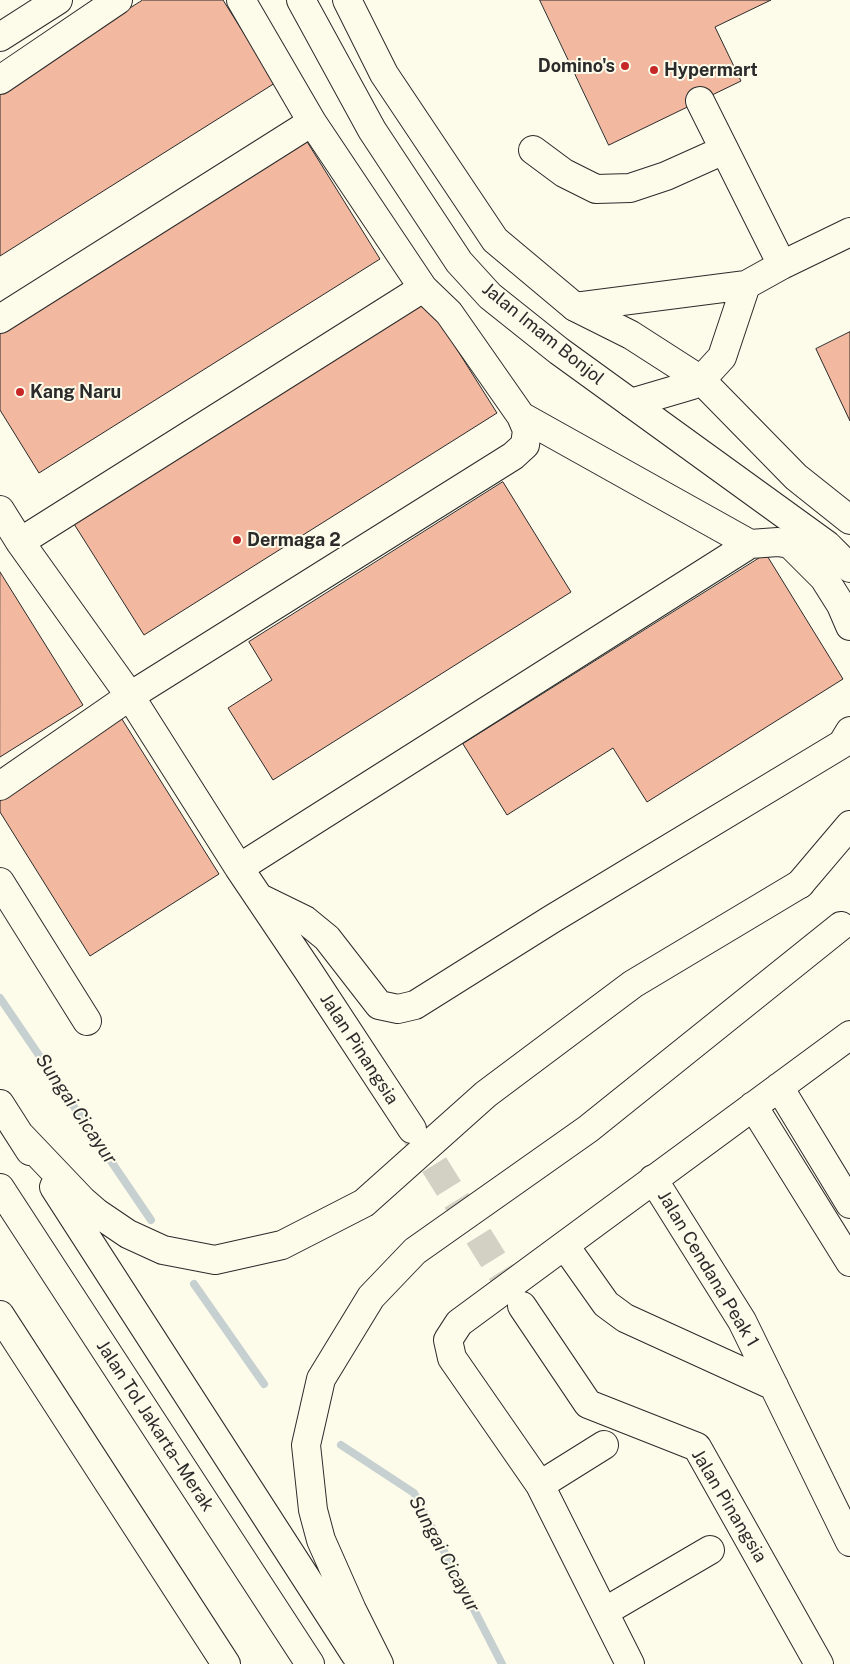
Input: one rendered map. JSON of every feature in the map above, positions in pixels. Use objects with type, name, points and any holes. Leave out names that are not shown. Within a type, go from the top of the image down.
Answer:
[{"type":"main road","points":[[0,37],[58,0]]},
{"type":"main road","points":[[0,80],[118,0]]},
{"type":"main road","points":[[126,0],[128,2],[138,2],[141,0]]},
{"type":"main road","points":[[0,786],[130,696],[514,456],[525,445],[527,430],[521,416],[449,313],[423,288],[312,122],[241,0]]},
{"type":"main road","name":"Jalan Imam Bonjol","points":[[301,0],[372,130],[459,262],[490,296],[560,351],[827,545],[850,568]]},
{"type":"main road","points":[[347,0],[384,74],[495,240],[575,307],[631,335],[701,380],[796,477],[850,520]]},
{"type":"main road","points":[[700,101],[782,265]]},
{"type":"main road","points":[[0,319],[312,122]]},
{"type":"main road","points":[[533,150],[564,173],[596,189],[630,188],[666,176],[724,150]]},
{"type":"main road","points":[[575,307],[746,285],[850,232]]},
{"type":"main road","points":[[631,403],[692,385],[701,380],[722,357],[746,285]]},
{"type":"main road","points":[[20,542],[423,288]]},
{"type":"main road","points":[[521,416],[750,544]]},
{"type":"main road","name":"Jalan Pinangsia","points":[[0,510],[20,542],[130,696],[238,868],[412,1129]]},
{"type":"main road","points":[[238,868],[750,544],[778,542],[790,544],[824,578],[841,605],[850,626]]},
{"type":"main road","points":[[259,898],[305,920],[327,938],[379,1005],[398,1009],[415,1005],[552,919],[842,744],[850,731]]},
{"type":"main road","points":[[20,1136],[97,1214],[128,1234],[162,1250],[215,1260],[282,1245],[364,1203],[486,1094],[633,984],[800,884],[850,825]]},
{"type":"main road","points":[[0,882],[87,1020]]},
{"type":"main road","points":[[379,1664],[352,1610],[321,1540],[313,1510],[306,1445],[321,1379],[371,1297],[415,1251],[588,1129],[845,921]]},
{"type":"main road","points":[[630,1664],[540,1485],[452,1358],[448,1340],[459,1323],[850,1035]]},
{"type":"main road","points":[[779,1087],[850,1204]]},
{"type":"main road","points":[[0,1104],[363,1664]]},
{"type":"main road","points":[[753,1106],[850,1262]]},
{"type":"main road","name":"Jalan Cendana Peak 1","points":[[653,1179],[742,1321],[850,1542]]},
{"type":"main road","name":"Jalan Tol Jakarta–Merak","points":[[0,1188],[310,1664]]},
{"type":"main road","name":"Jalan Cendana Peak 1","points":[[565,1246],[606,1304],[625,1318],[774,1386]]},
{"type":"main road","name":"Jalan Pinangsia","points":[[522,1306],[588,1404],[697,1447],[819,1664]]},
{"type":"main road","points":[[0,1315],[226,1664]]},
{"type":"main road","points":[[540,1485],[604,1445]]},
{"type":"main road","points":[[604,1612],[710,1550]]},
{"type":"building","points":[[143,0],[223,0],[275,83],[0,256],[0,90]]},
{"type":"building","name":"Hypermart","points":[[540,0],[771,0],[715,27],[741,81],[609,145]]},
{"type":"building","points":[[306,140],[380,259],[39,473],[0,410],[0,332]]},
{"type":"building","points":[[422,294],[497,413],[144,635],[69,516]]},
{"type":"building","points":[[850,332],[850,421],[816,349]]},
{"type":"building","points":[[503,482],[571,592],[273,780],[228,708],[272,680],[249,642]]},
{"type":"building","points":[[766,554],[843,679],[647,802],[613,748],[507,815],[463,744]]},
{"type":"building","points":[[0,572],[83,705],[0,757]]},
{"type":"building","points":[[120,716],[219,874],[90,956],[0,812],[0,791]]},
{"type":"waterway","name":"Sungai Cicayur","points":[[0,998],[151,1220]]},
{"type":"waterway","name":"Sungai Cicayur","points":[[194,1284],[264,1384]]},
{"type":"waterway","name":"Sungai Cicayur","points":[[341,1445],[414,1493],[502,1664]]},
{"type":"tunnel","points":[[412,1129],[522,1306]]},
{"type":"place","name":"Domino's","points":[[625,66]]},
{"type":"place","name":"Hypermart","points":[[654,70]]},
{"type":"place","name":"Kang Naru","points":[[20,392]]},
{"type":"place","name":"Dermaga 2","points":[[237,540]]}]
